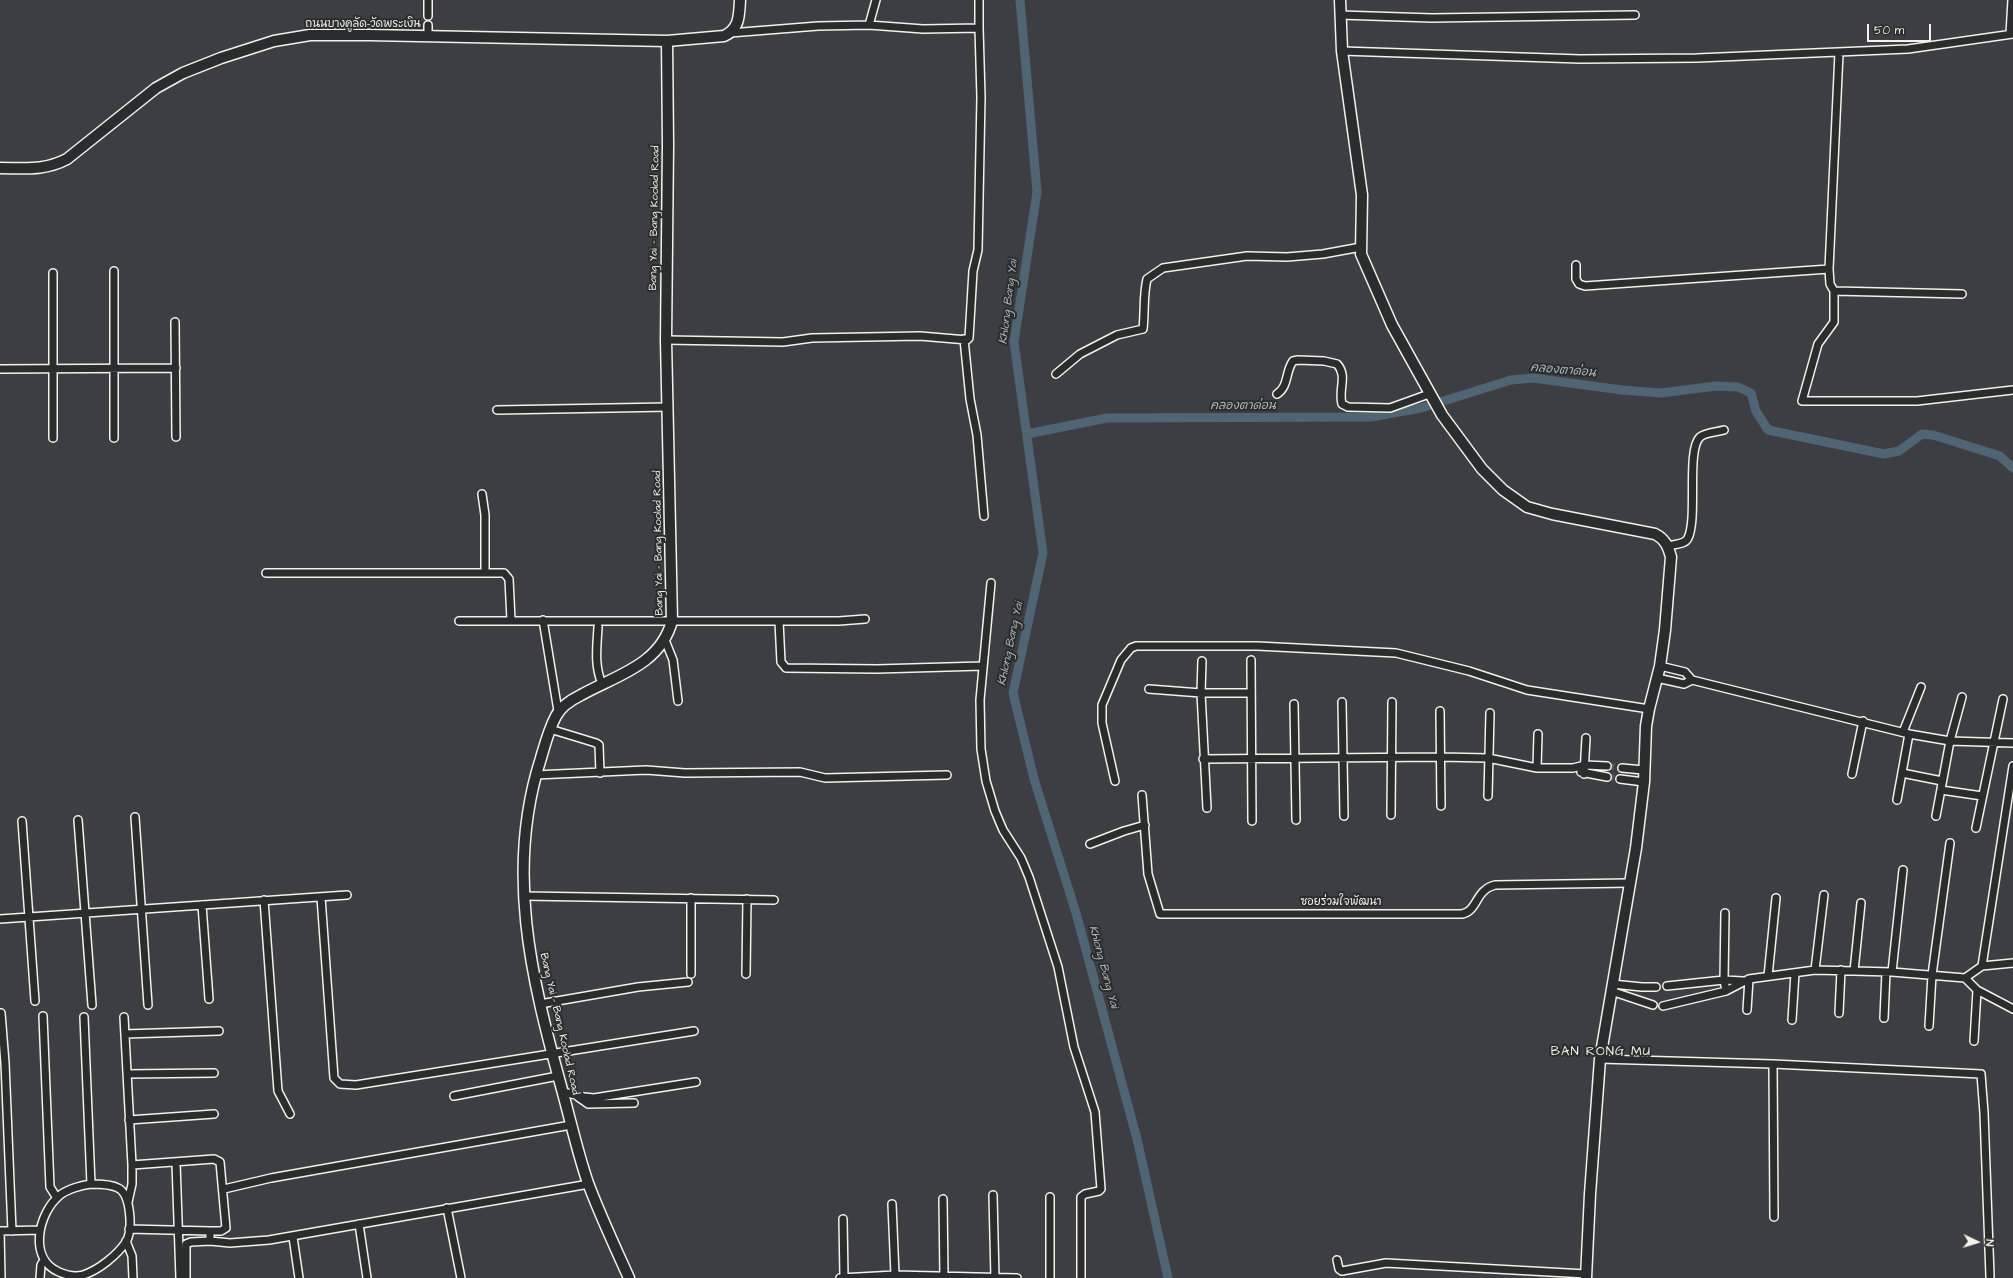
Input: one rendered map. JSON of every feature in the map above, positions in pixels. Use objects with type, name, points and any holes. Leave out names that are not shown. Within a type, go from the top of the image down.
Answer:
[{"type":"street","points":[[428,0],[428,16]]},
{"type":"street","points":[[730,33],[738,21],[740,0]]},
{"type":"street","points":[[869,25],[876,0]]},
{"type":"street","points":[[666,340],[783,342],[812,338],[920,336],[964,339],[969,338],[973,271],[978,250],[981,97],[979,0]]},
{"type":"street","points":[[1337,1260],[1339,1269],[1342,1271],[1386,1263],[1586,1276],[1590,1194],[1600,1059],[1630,883],[1644,782],[1649,708],[1660,666],[1668,613],[1671,557],[1668,546],[1663,538],[1655,534],[1552,514],[1527,507],[1516,500],[1482,469],[1442,415],[1392,325],[1364,263],[1361,247],[1362,195],[1342,51],[1340,0]]},
{"type":"street","points":[[1342,51],[1580,59],[1697,58],[1839,53],[1923,48],[2012,34],[2012,0]]},
{"type":"street","points":[[1340,15],[1432,18],[1635,15]]},
{"type":"street","points":[[428,25],[428,37]]},
{"type":"street","points":[[667,41],[724,36],[730,33],[818,26],[869,25],[923,29],[980,28]]},
{"type":"street","name":"ถนนบางคูลัด-วัดพระเงิน","points":[[0,168],[39,168],[58,164],[67,159],[156,88],[183,73],[249,48],[274,41],[310,35],[667,41]]},
{"type":"street","name":"Bang Yai - Bang Koolad Road","points":[[629,1278],[588,1184],[571,1125],[540,1004],[529,953],[524,896],[524,838],[525,819],[535,774],[550,729],[558,711],[570,701],[646,661],[665,640],[672,621],[666,340],[668,145],[667,41]]},
{"type":"street","points":[[1839,53],[1829,269],[1830,284],[1834,291],[1834,322],[1818,344],[1802,401],[1813,403],[1917,401],[2013,390]]},
{"type":"street","points":[[1056,374],[1080,354],[1117,335],[1143,329],[1145,312],[1144,292],[1147,279],[1162,268],[1247,256],[1287,257],[1323,254],[1361,247]]},
{"type":"street","points":[[1576,265],[1576,279],[1579,284],[1585,286],[1829,269]]},
{"type":"street","points":[[114,271],[114,438]]},
{"type":"street","points":[[52,438],[53,273]]},
{"type":"street","points":[[1834,291],[1962,294]]},
{"type":"street","points":[[176,322],[176,437]]},
{"type":"street","points":[[964,339],[970,398],[977,435],[984,516]]},
{"type":"street","points":[[1277,394],[1284,387],[1290,365],[1293,361],[1298,360],[1324,361],[1337,364],[1343,375],[1342,404],[1348,408],[1390,408],[1431,396]]},
{"type":"street","points":[[0,369],[176,368]]},
{"type":"street","points":[[497,410],[668,407]]},
{"type":"street","points":[[1668,546],[1683,543],[1688,539],[1691,517],[1695,452],[1700,438],[1724,430]]},
{"type":"street","points":[[482,494],[485,515],[485,572]]},
{"type":"street","points":[[266,573],[504,573],[507,575],[511,620]]},
{"type":"street","points":[[991,582],[980,700],[981,749],[986,781],[995,812],[1003,830],[1021,858],[1029,877],[1058,968],[1074,1047],[1095,1112],[1101,1189],[1099,1191],[1085,1194],[1081,1197],[1081,1278]]},
{"type":"street","points":[[459,620],[857,621],[865,619]]},
{"type":"street","points":[[543,620],[558,711]]},
{"type":"street","points":[[779,621],[781,662],[786,668],[877,669],[982,666]]},
{"type":"street","points":[[598,627],[596,663],[597,673],[602,684]]},
{"type":"street","points":[[665,640],[673,660],[678,701]]},
{"type":"street","points":[[1115,781],[1102,723],[1102,705],[1121,660],[1131,648],[1136,646],[1257,646],[1396,653],[1469,671],[1527,690],[1649,708]]},
{"type":"street","points":[[1252,660],[1252,821]]},
{"type":"street","points":[[1202,661],[1201,693],[1203,759],[1207,808]]},
{"type":"street","points":[[1660,666],[1685,672],[1692,680],[1863,721],[1906,733],[1950,741],[2013,744]]},
{"type":"street","points":[[1657,678],[1684,684],[1692,680]]},
{"type":"street","points":[[1897,800],[1902,773],[1906,733],[1921,686]]},
{"type":"street","points":[[1149,689],[1201,693],[1252,693]]},
{"type":"street","points":[[1936,816],[1950,741],[1962,697]]},
{"type":"street","points":[[1976,828],[2002,699]]},
{"type":"street","points":[[1342,702],[1344,816]]},
{"type":"street","points":[[1391,815],[1392,702]]},
{"type":"street","points":[[1294,704],[1296,820]]},
{"type":"street","points":[[1440,711],[1440,806]]},
{"type":"street","points":[[1488,796],[1490,712]]},
{"type":"street","points":[[1852,774],[1863,721]]},
{"type":"street","points":[[550,729],[599,745],[600,773]]},
{"type":"street","points":[[1537,768],[1538,734]]},
{"type":"street","points":[[1584,774],[1586,738]]},
{"type":"street","points":[[1203,759],[1391,756],[1488,758],[1537,768],[1573,768],[1585,765],[1607,766]]},
{"type":"street","points":[[1982,966],[2013,766]]},
{"type":"street","points":[[1573,768],[1584,774],[1607,777]]},
{"type":"street","points":[[1622,768],[1644,770]]},
{"type":"street","points":[[535,774],[600,773],[646,770],[685,773],[800,772],[825,778],[947,775]]},
{"type":"street","points":[[1902,773],[1942,781]]},
{"type":"street","points":[[1620,779],[1644,782]]},
{"type":"street","points":[[1940,790],[1982,796]]},
{"type":"street","name":"ซอยร่วมใจพัฒนา","points":[[1142,795],[1148,874],[1160,914],[1462,914],[1469,911],[1483,890],[1495,885],[1630,883]]},
{"type":"street","points":[[135,817],[140,909],[148,1006]]},
{"type":"street","points":[[78,820],[92,1005]]},
{"type":"street","points":[[22,821],[35,1001]]},
{"type":"street","points":[[1090,844],[1145,825]]},
{"type":"street","points":[[1929,1026],[1932,975],[1950,843]]},
{"type":"street","points":[[1884,1018],[1902,870]]},
{"type":"street","points":[[0,920],[347,895]]},
{"type":"street","points":[[1815,970],[1824,895]]},
{"type":"street","points":[[524,896],[774,900]]},
{"type":"street","points":[[321,897],[333,1064],[336,1081],[346,1085],[356,1085],[694,1031]]},
{"type":"street","points":[[691,898],[691,974]]},
{"type":"street","points":[[1768,976],[1776,898]]},
{"type":"street","points":[[746,974],[747,899]]},
{"type":"street","points":[[264,900],[277,1084],[278,1091],[290,1114]]},
{"type":"street","points":[[1854,971],[1861,903]]},
{"type":"street","points":[[202,905],[209,999]]},
{"type":"street","points":[[1725,913],[1724,980],[1726,991]]},
{"type":"street","points":[[1965,978],[1982,966],[2013,963]]},
{"type":"street","points":[[1668,986],[1724,980],[1746,980],[1815,970],[1889,972],[1965,978],[1977,990],[2013,1009]]},
{"type":"street","points":[[1839,1013],[1841,970]]},
{"type":"street","points":[[1792,1020],[1795,972]]},
{"type":"street","points":[[1663,1006],[1726,991],[1746,980]]},
{"type":"street","points":[[1746,980],[1747,1010]]},
{"type":"street","points":[[540,1004],[638,987],[688,982]]},
{"type":"street","points":[[1612,988],[1656,987]]},
{"type":"street","points":[[1612,988],[1654,1005]]},
{"type":"street","points":[[1974,1041],[1977,990]]},
{"type":"street","points":[[1,1013],[5,1063],[12,1231]]},
{"type":"street","points":[[43,1016],[50,1187],[57,1198]]},
{"type":"street","points":[[84,1017],[91,1184]]},
{"type":"street","points":[[124,1017],[132,1166],[132,1184],[128,1202],[129,1229],[126,1241],[108,1261],[82,1277],[68,1275],[53,1270],[44,1260],[39,1238],[39,1230],[50,1206],[60,1195],[91,1184],[117,1187],[124,1192],[128,1202]]},
{"type":"street","points":[[125,1034],[219,1031]]},
{"type":"street","points":[[1600,1059],[1773,1064],[1981,1074],[1984,1113],[1990,1276]]},
{"type":"street","points":[[1773,1064],[1774,1216]]},
{"type":"street","points":[[127,1074],[214,1073]]},
{"type":"street","points":[[454,1096],[558,1076]]},
{"type":"street","points":[[563,1092],[576,1096],[594,1098],[696,1082]]},
{"type":"street","points":[[576,1096],[581,1101],[588,1104],[634,1102]]},
{"type":"street","points":[[129,1120],[214,1114]]},
{"type":"street","points":[[224,1189],[271,1178],[571,1125]]},
{"type":"street","points":[[129,1229],[210,1232],[221,1231],[226,1228],[222,1164],[218,1160],[214,1159],[132,1166]]},
{"type":"street","points":[[176,1163],[180,1278]]},
{"type":"street","points":[[186,1278],[186,1244],[191,1242],[210,1241],[230,1243],[293,1237],[447,1208],[588,1184]]},
{"type":"street","points":[[993,1195],[995,1278]]},
{"type":"street","points":[[1050,1197],[1050,1278]]},
{"type":"street","points":[[943,1199],[944,1277]]},
{"type":"street","points":[[892,1204],[895,1275]]},
{"type":"street","points":[[447,1208],[461,1278]]},
{"type":"street","points":[[843,1219],[844,1278]]},
{"type":"street","points":[[359,1224],[367,1278]]},
{"type":"street","points":[[1,1278],[0,1231],[39,1230]]},
{"type":"street","points":[[210,1232],[210,1241]]},
{"type":"street","points":[[293,1237],[299,1278]]},
{"type":"street","points":[[126,1241],[132,1256],[133,1278]]},
{"type":"street","points":[[40,1278],[41,1265],[44,1260]]},
{"type":"street","points":[[840,1278],[895,1275],[1016,1278]]},
{"type":"waterway","name":"Khlong Bang Yai","points":[[1020,0],[1037,192],[1014,342],[1043,553],[1013,693],[1034,779],[1076,913],[1137,1139],[1168,1278]]},
{"type":"waterway","name":"คลองตาด่อน","points":[[1027,434],[1107,418],[1371,417],[1421,408],[1511,380],[1533,378],[1622,390],[1661,393],[1716,386],[1738,387],[1751,393],[1756,411],[1768,430],[1884,454],[1899,451],[1922,434],[1933,435],[2000,456],[2013,468]]},
{"type":"tunnel","points":[[1607,766],[1622,768]]},
{"type":"tunnel","points":[[1607,777],[1620,779]]},
{"type":"district","name":"BAN RONG MU","points":[[1601,1052]]}]
